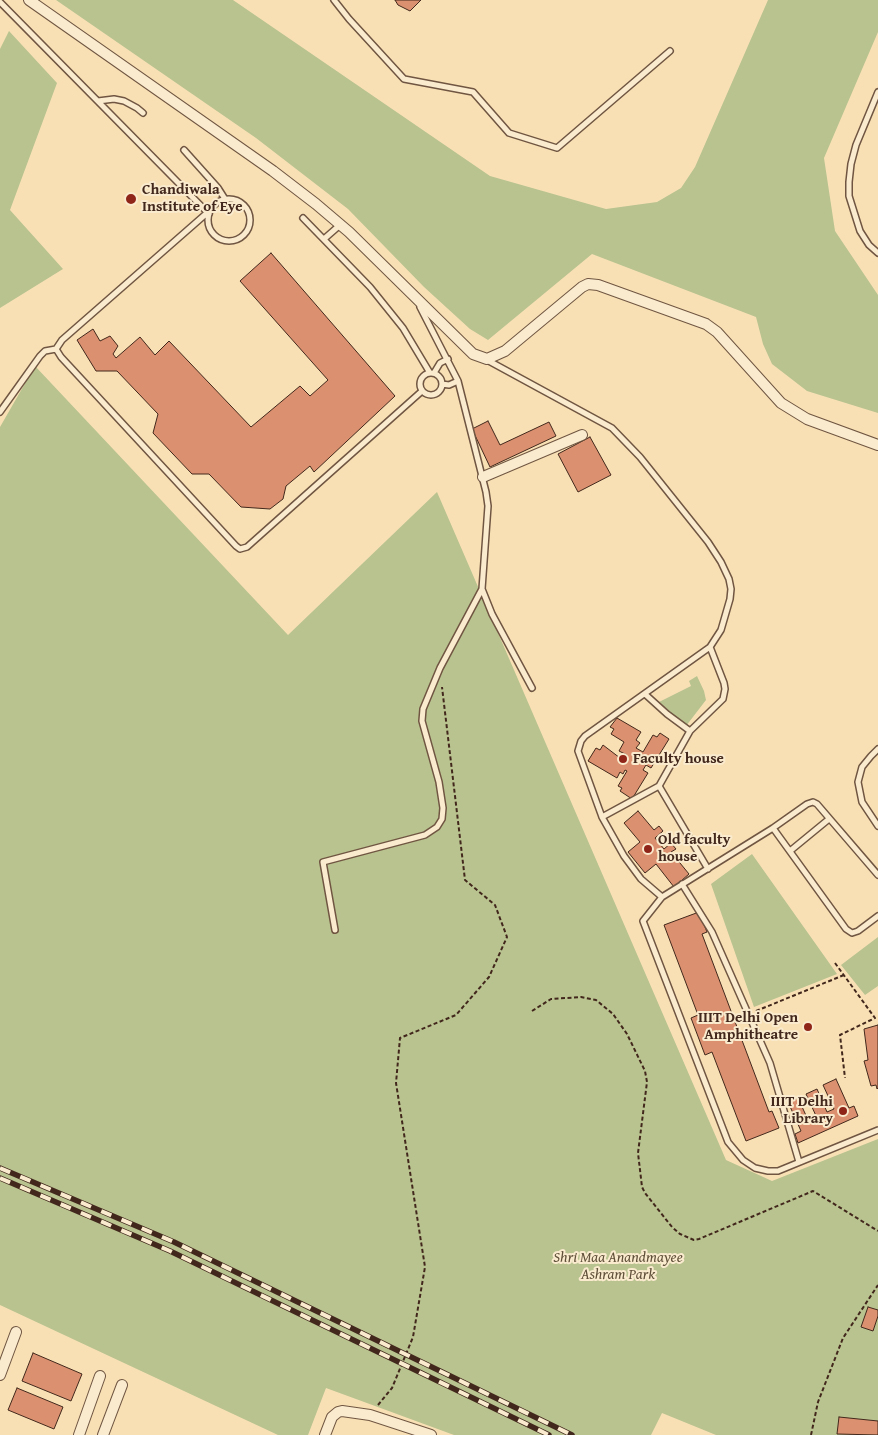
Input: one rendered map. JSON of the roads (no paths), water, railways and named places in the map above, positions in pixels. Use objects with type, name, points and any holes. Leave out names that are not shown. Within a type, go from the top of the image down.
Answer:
[{"type":"street","points":[[29,0],[273,171],[316,204],[473,354],[486,359],[506,351],[582,287],[588,284],[598,284],[706,324],[717,332],[781,402],[808,419],[878,445]]},
{"type":"street","points":[[482,477],[582,435]]},
{"type":"street","points":[[0,1375],[16,1332]]},
{"type":"street","points":[[79,1435],[100,1376]]},
{"type":"street","points":[[106,1434],[122,1385]]},
{"type":"street","points":[[324,1435],[330,1419],[342,1411],[370,1415],[431,1435]]},
{"type":"lane","points":[[334,0],[348,19],[404,78],[473,92],[509,133],[558,148],[670,51]]},
{"type":"lane","points":[[0,2],[208,213],[209,226],[217,237],[230,241],[243,235],[250,223],[248,210],[238,201],[225,199],[213,206],[208,213],[62,340],[56,349],[45,351],[0,412]]},
{"type":"lane","points":[[878,92],[856,145],[851,164],[849,196],[860,231],[869,245],[878,253]]},
{"type":"lane","points":[[98,101],[114,99],[124,101],[143,113]]},
{"type":"lane","points":[[184,150],[218,188],[225,199]]},
{"type":"lane","points":[[303,218],[370,287],[403,328],[432,373],[439,377],[442,384],[440,390],[435,395],[428,395],[422,391],[419,385],[421,378],[432,373],[440,362],[448,359]]},
{"type":"lane","points":[[324,239],[340,225]]},
{"type":"lane","points":[[336,930],[322,862],[426,835],[438,827],[442,820],[443,808],[439,782],[422,721],[423,709],[440,668],[482,588],[488,506],[482,477],[458,381],[415,298]]},
{"type":"lane","points":[[56,349],[61,357],[137,440],[240,549],[247,547],[422,391]]},
{"type":"lane","points":[[486,359],[612,428],[640,457],[708,542],[729,579],[731,588],[730,599],[721,630],[710,647],[646,695],[585,736],[579,746],[578,751],[582,766],[602,817],[624,856],[641,879],[662,897]]},
{"type":"lane","points":[[442,384],[449,385],[458,381]]},
{"type":"lane","points":[[482,588],[505,639],[532,688]]},
{"type":"lane","points":[[602,817],[659,786],[690,732],[723,699],[724,683],[710,647]]},
{"type":"lane","points":[[646,695],[690,732]]},
{"type":"lane","points":[[878,750],[870,756],[862,767],[858,782],[862,802],[878,826]]},
{"type":"lane","points":[[659,786],[708,869]]},
{"type":"lane","points":[[878,874],[817,804],[810,803],[662,897],[643,921],[728,1142],[743,1160],[755,1168],[768,1172],[778,1171],[878,1130]]},
{"type":"lane","points":[[790,851],[829,819]]},
{"type":"lane","points":[[773,828],[846,929],[852,932],[858,931],[878,916]]},
{"type":"lane","points":[[682,884],[712,932],[770,1063],[799,1162]]},
{"type":"railway","points":[[0,1168],[174,1242],[572,1435]]},
{"type":"railway","points":[[0,1178],[170,1251],[549,1435]]},
{"type":"place","name":"Chandiwala Institute of Eye","points":[[131,199]]},
{"type":"place","name":"Faculty house","points":[[623,759]]},
{"type":"place","name":"Old faculty house","points":[[648,849]]},
{"type":"place","name":"IIIT Delhi Open Amphitheatre","points":[[808,1027]]},
{"type":"place","name":"IIIT Delhi Library","points":[[843,1111]]},
{"type":"park label","name":"Shri Maa Anandmayee Ashram Park","points":[[618,1266]]}]
